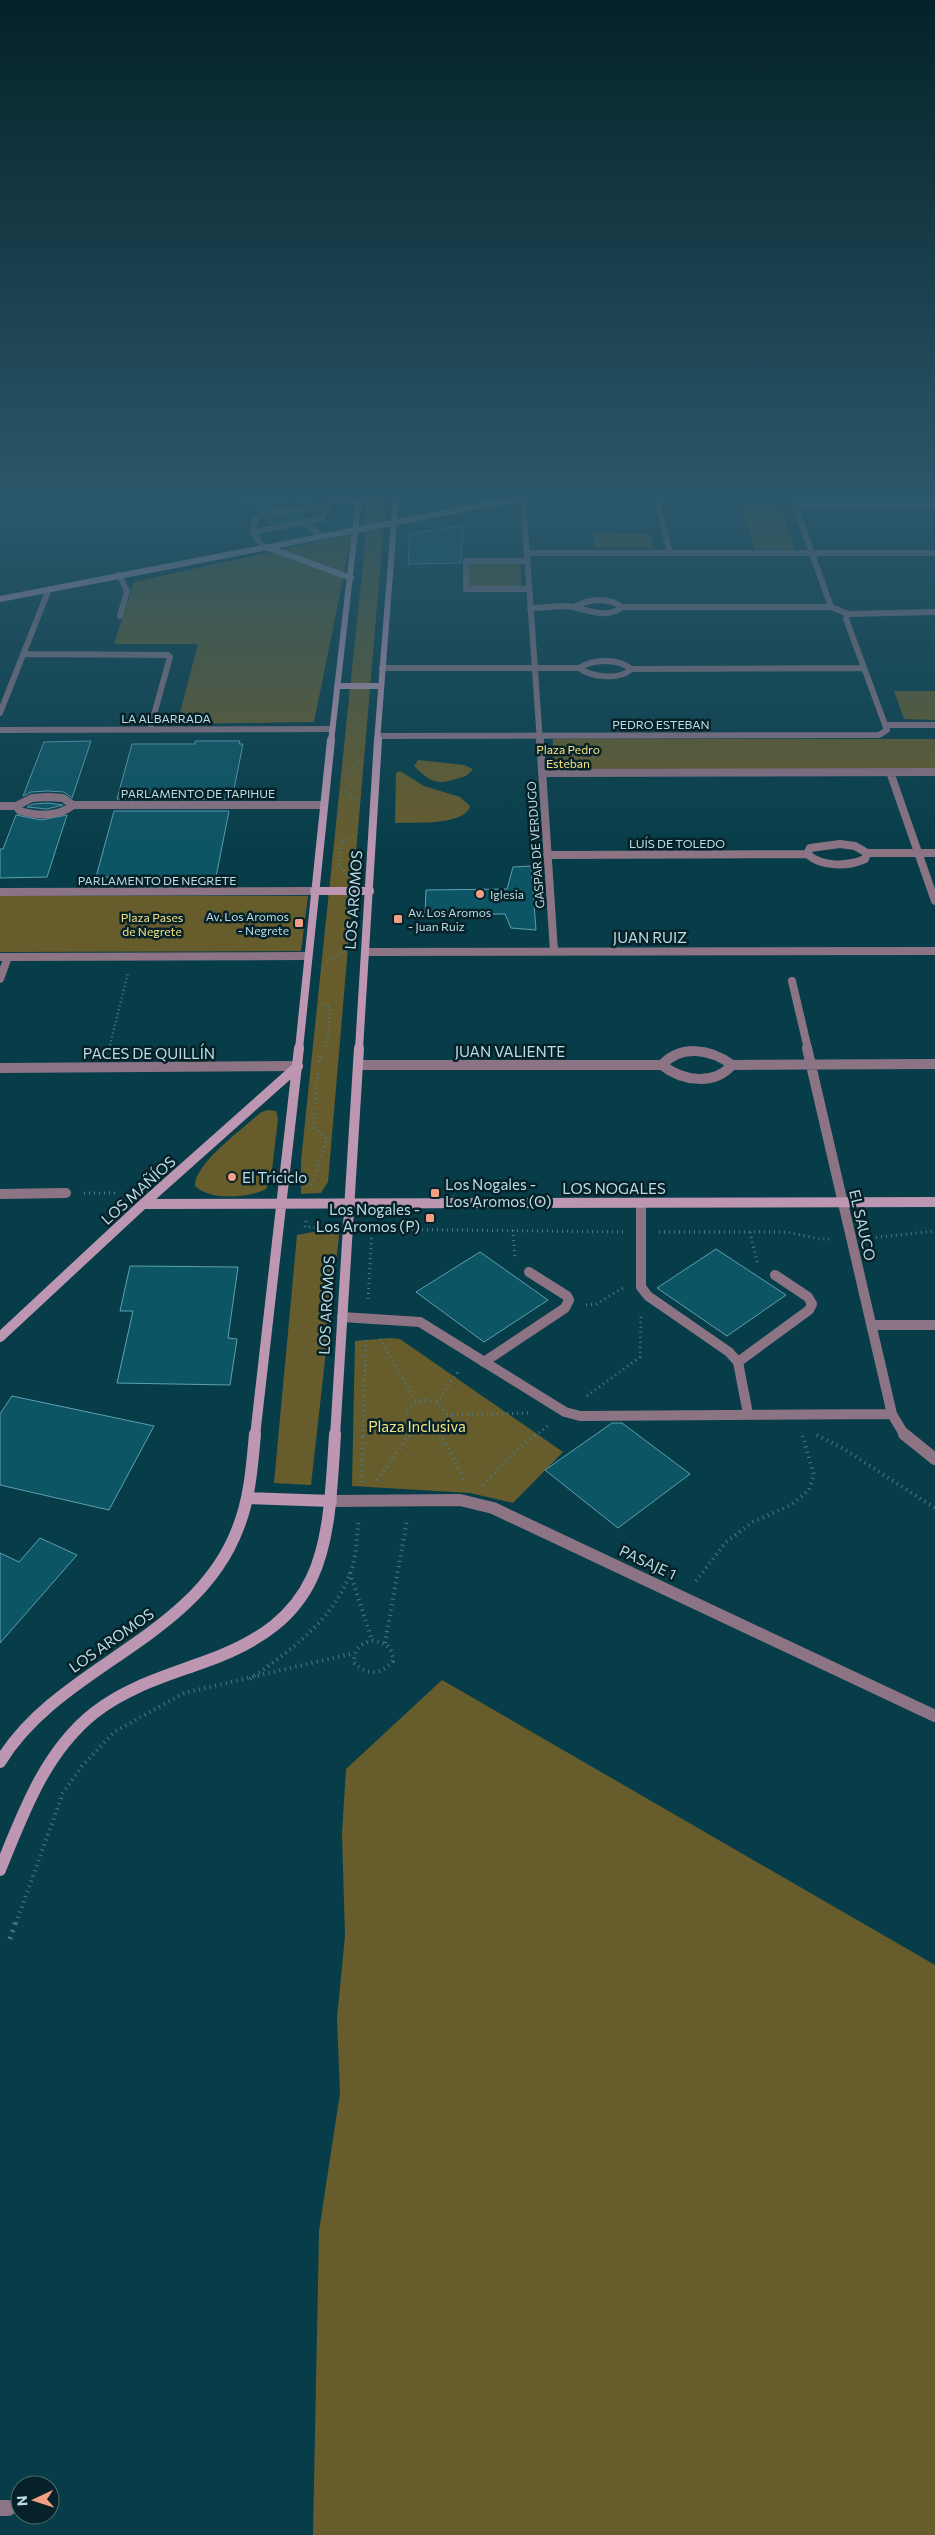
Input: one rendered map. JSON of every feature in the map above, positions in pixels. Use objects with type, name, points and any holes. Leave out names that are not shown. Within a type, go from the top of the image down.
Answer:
[{"type":"main road","name":"LOS AROMOS","points":[[0,1762],[18,1737],[66,1690],[144,1639],[197,1594],[223,1561],[233,1544],[248,1498],[283,1204],[323,805],[346,615]]},
{"type":"main road","name":"LOS AROMOS","points":[[0,1870],[22,1816],[49,1763],[82,1724],[95,1712],[134,1687],[246,1645],[268,1631],[303,1598],[320,1566],[326,1548],[332,1501],[386,615]]},
{"type":"main road","points":[[337,686],[381,686]]},
{"type":"main road","points":[[314,891],[370,891]]},
{"type":"main road","name":"LOS MAÑÍOS","points":[[0,1337],[143,1204],[298,1066]]},
{"type":"main road","name":"LOS NOGALES","points":[[143,1204],[935,1202]]},
{"type":"main road","points":[[248,1498],[332,1501]]},
{"type":"street","points":[[0,713],[39,615]]},
{"type":"street","name":"GASPAR DE VERDUGO","points":[[530,615],[554,952]]},
{"type":"street","points":[[847,615],[846,619],[885,725],[935,725]]},
{"type":"street","points":[[24,654],[168,655],[170,657],[150,729]]},
{"type":"street","points":[[382,668],[580,668],[590,663],[616,662],[626,664],[631,668],[864,668]]},
{"type":"street","points":[[580,668],[586,673],[597,675],[624,674],[631,668]]},
{"type":"street","name":"PEDRO ESTEBAN","points":[[379,736],[874,735],[886,732],[885,725]]},
{"type":"street","name":"LA ALBARRADA","points":[[0,730],[332,729]]},
{"type":"street","points":[[890,772],[935,901]]},
{"type":"street","points":[[542,773],[935,772]]},
{"type":"street","name":"PARLAMENTO DE TAPIHUE","points":[[0,806],[16,806],[32,798],[48,797],[63,798],[74,805],[323,805]]},
{"type":"street","name":"PARLAMENTO DE TAPIHUE","points":[[16,806],[24,812],[54,813],[65,811],[74,805]]},
{"type":"street","points":[[867,853],[865,859],[856,862],[826,863],[814,860],[807,854],[814,846],[838,845],[854,846],[867,853],[935,853]]},
{"type":"street","name":"LUÍS DE TOLEDO","points":[[547,855],[807,854]]},
{"type":"street","name":"PARLAMENTO DE NEGRETE","points":[[0,892],[314,891]]},
{"type":"street","name":"JUAN RUIZ","points":[[366,952],[935,950]]},
{"type":"street","points":[[0,979],[4,957],[307,956]]},
{"type":"street","name":"EL SAUCO","points":[[792,981],[892,1414],[895,1423],[906,1438],[935,1458]]},
{"type":"street","name":"JUAN VALIENTE","points":[[662,1065],[669,1056],[694,1052],[720,1056],[732,1065],[935,1064]]},
{"type":"street","name":"JUAN VALIENTE","points":[[359,1065],[662,1065],[673,1074],[692,1077],[717,1076],[724,1073],[732,1065]]},
{"type":"street","name":"PACES DE QUILLÍN","points":[[0,1068],[298,1066]]},
{"type":"street","points":[[0,1194],[66,1193]]},
{"type":"street","points":[[641,1202],[642,1288],[729,1352],[738,1362],[748,1414]]},
{"type":"street","points":[[484,1362],[565,1308],[569,1300],[567,1296],[529,1272]]},
{"type":"street","points":[[738,1362],[809,1310],[812,1304],[808,1297],[775,1275]]},
{"type":"street","points":[[342,1317],[367,1317],[420,1322],[565,1412],[580,1416],[892,1414]]},
{"type":"street","points":[[872,1325],[935,1324]]},
{"type":"street","name":"PASAJE 1","points":[[332,1501],[460,1500],[478,1503],[500,1511],[935,1716]]},
{"type":"path","points":[[104,1067],[132,956]]},
{"type":"path","points":[[66,1193],[118,1193]]},
{"type":"path","points":[[513,1230],[515,1266],[529,1272]]},
{"type":"path","points":[[750,1232],[758,1266],[775,1275]]},
{"type":"path","points":[[478,1503],[484,1484],[509,1457],[565,1412],[640,1357],[642,1288],[627,1285],[596,1304],[580,1306],[569,1300]]},
{"type":"path","points":[[367,1317],[416,1402]]},
{"type":"path","points":[[437,1402],[471,1353]]},
{"type":"path","points":[[426,1400],[437,1402],[444,1407],[447,1415],[444,1422],[436,1428],[426,1430],[415,1428],[408,1422],[405,1415],[408,1407],[416,1402],[426,1400]]},
{"type":"path","points":[[447,1415],[565,1412]]},
{"type":"path","points":[[362,1501],[415,1428]]},
{"type":"path","points":[[436,1428],[478,1503]]},
{"type":"path","points":[[683,1597],[726,1542],[753,1522],[791,1506],[808,1490],[814,1475],[801,1432],[823,1437],[935,1508]]},
{"type":"path","points":[[385,1643],[410,1500]]},
{"type":"path","points":[[350,1573],[372,1640]]},
{"type":"path","points":[[372,1640],[385,1643],[392,1651],[393,1661],[386,1670],[374,1674],[362,1672],[354,1663],[354,1653],[361,1644],[372,1640]]},
{"type":"path","points":[[10,1939],[63,1793],[82,1766],[114,1732],[184,1693],[354,1653]]},
{"type":"green space","points":[[123,615],[336,615],[314,722],[177,724],[198,644],[114,644]]},
{"type":"green space","points":[[358,615],[376,615],[328,1182],[321,1193],[301,1194],[301,1161]]},
{"type":"green space","points":[[894,691],[935,691],[935,720],[904,719]]},
{"type":"green space","name":"Plaza Pedro Esteban","points":[[553,739],[935,739],[935,769],[552,771]]},
{"type":"green space","points":[[418,760],[464,765],[473,769],[464,777],[438,782],[429,779],[414,766]]},
{"type":"green space","points":[[400,771],[424,786],[460,797],[470,806],[459,817],[449,820],[395,823],[396,773]]},
{"type":"green space","name":"Plaza Pases de Negrete","points":[[0,896],[308,896],[301,951],[0,952]]},
{"type":"green space","points":[[267,1110],[276,1111],[278,1119],[271,1178],[266,1189],[240,1196],[219,1196],[201,1191],[195,1186],[202,1167],[211,1157],[260,1113]]},
{"type":"green space","points":[[340,1227],[311,1485],[274,1483],[297,1235]]},
{"type":"green space","name":"Plaza Inclusiva","points":[[400,1339],[563,1452],[513,1503],[470,1493],[352,1486],[355,1341]]},
{"type":"green space","points":[[442,1680],[935,1965],[935,2535],[313,2535],[319,2231],[340,2093],[337,2018],[345,1936],[342,1833],[346,1769]]},
{"type":"building","points":[[91,741],[72,798],[64,792],[48,791],[31,792],[23,796],[44,742]]},
{"type":"building","points":[[195,741],[240,741],[239,744],[243,744],[232,799],[117,799],[132,744],[195,744]]},
{"type":"building","points":[[33,804],[63,805],[47,809],[27,807]]},
{"type":"building","points":[[114,811],[229,811],[216,877],[96,877]]},
{"type":"building","points":[[16,815],[41,820],[67,815],[47,877],[0,878],[0,849],[3,849]]},
{"type":"building","name":"Iglesia","points":[[531,866],[536,930],[511,928],[505,914],[425,915],[426,890],[507,889],[513,867]]},
{"type":"building","points":[[716,1249],[786,1295],[727,1336],[657,1288]]},
{"type":"building","points":[[480,1252],[548,1300],[484,1342],[416,1292]]},
{"type":"building","points":[[130,1266],[238,1267],[228,1338],[237,1339],[230,1385],[117,1383],[133,1311],[120,1311]]},
{"type":"building","points":[[12,1396],[154,1426],[109,1510],[0,1485],[0,1414]]},
{"type":"building","points":[[612,1423],[622,1423],[690,1474],[618,1528],[545,1470]]},
{"type":"building","points":[[40,1538],[77,1555],[0,1643],[0,1553],[19,1562]]},
{"type":"place","name":"Iglesia","points":[[480,894]]},
{"type":"place","name":"Av. Los Aromos - Juan Ruiz","points":[[398,919]]},
{"type":"place","name":"Av. Los Aromos - Negrete","points":[[299,923]]},
{"type":"place","name":"El Triciclo","points":[[232,1177]]},
{"type":"place","name":"Los Nogales - Los Aromos (O)","points":[[435,1193]]},
{"type":"place","name":"Los Nogales - Los Aromos (P)","points":[[430,1218]]}]
